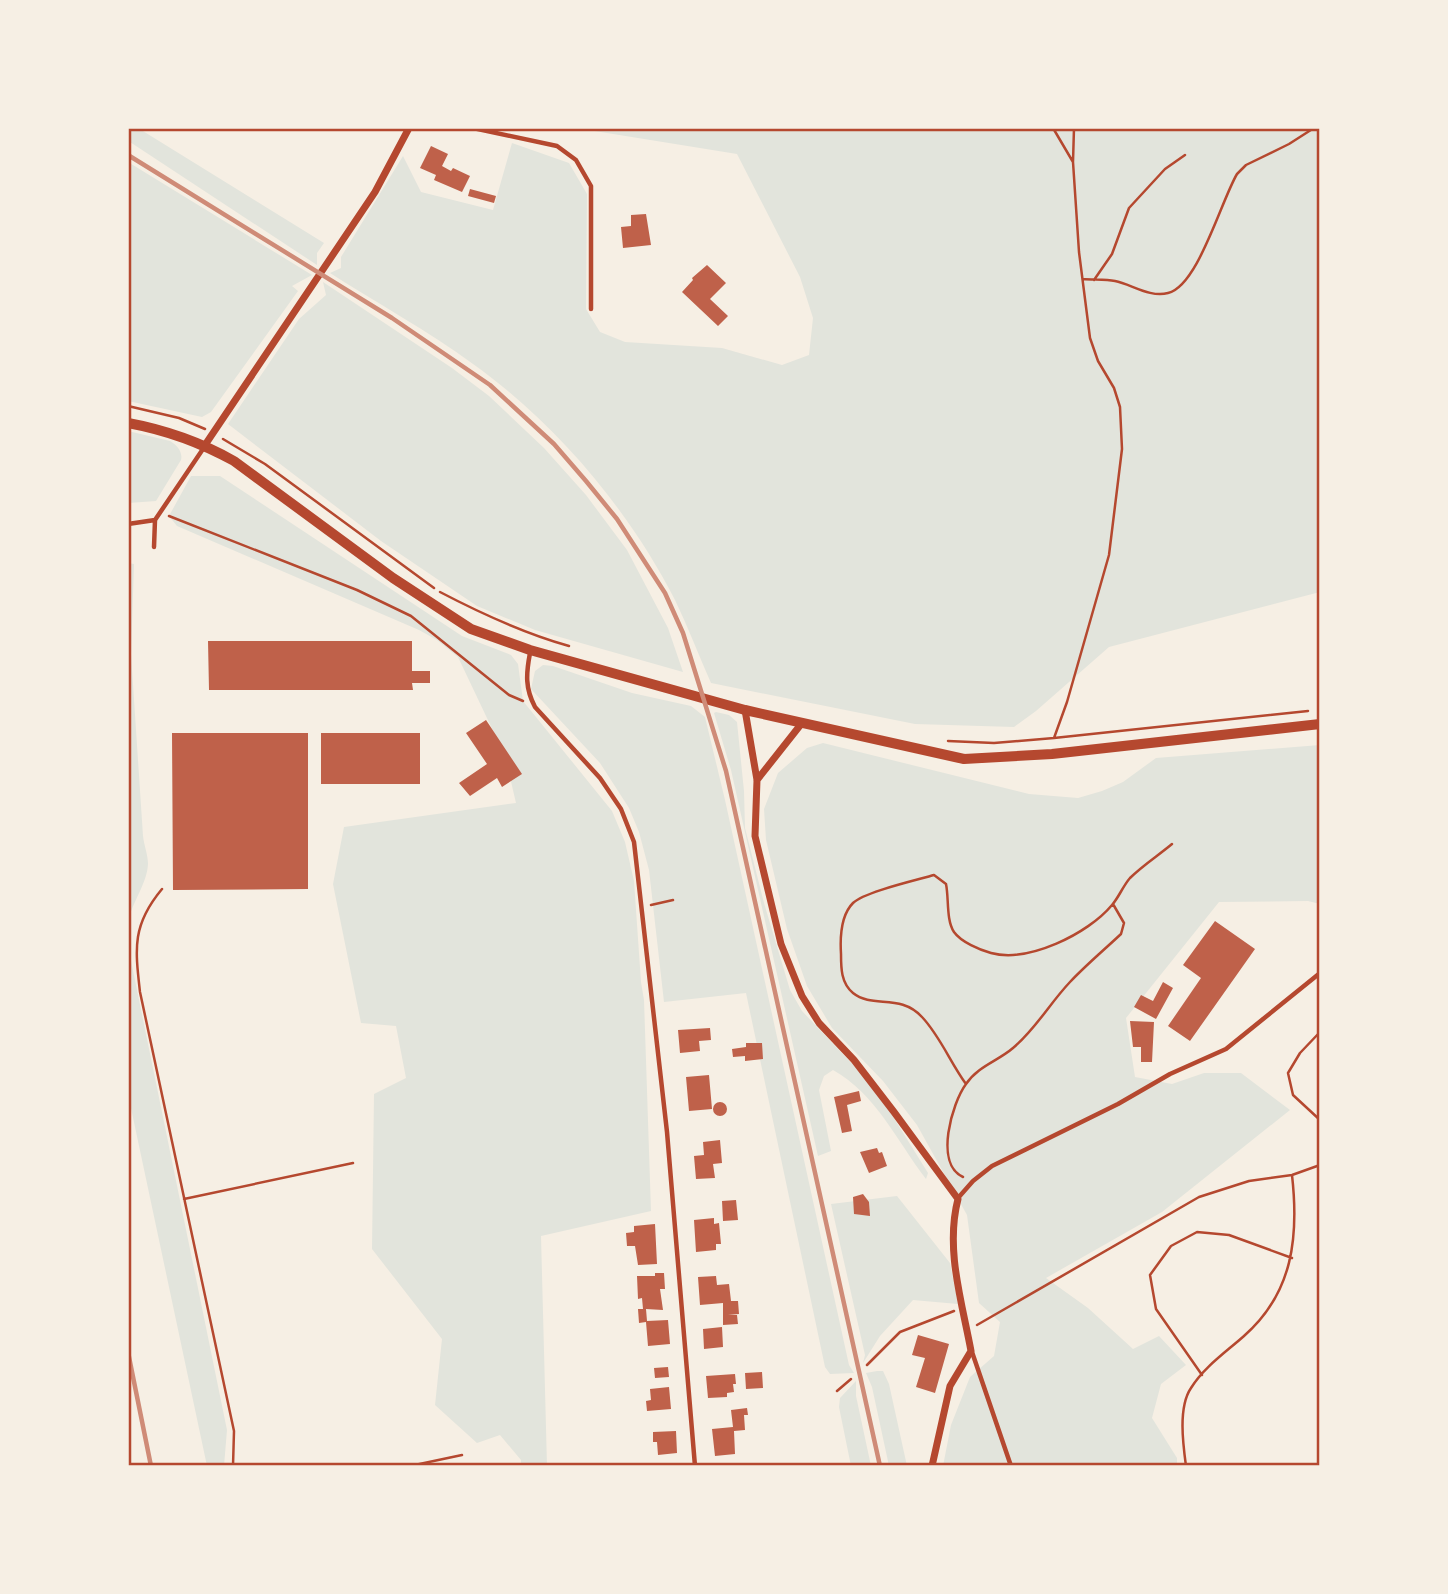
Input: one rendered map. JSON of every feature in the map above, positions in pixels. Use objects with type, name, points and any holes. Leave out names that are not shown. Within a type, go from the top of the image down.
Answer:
[{"type":"street","points":[[205,445],[375,192],[409,128]]},
{"type":"street","points":[[128,423],[173,433],[205,445],[234,461],[393,578],[471,629],[530,650],[745,710],[964,759],[1052,754],[1320,724]]},
{"type":"street","points":[[745,710],[757,780],[755,836],[781,944],[802,996],[819,1023],[854,1060],[958,1199],[953,1219],[953,1249],[971,1351],[950,1386],[932,1466]]},
{"type":"street","points":[[757,780],[802,723]]},
{"type":"lane","points":[[473,128],[556,146],[576,160],[591,186],[591,309]]},
{"type":"lane","points":[[154,547],[155,520],[205,445]]},
{"type":"lane","points":[[128,524],[155,520]]},
{"type":"lane","points":[[530,650],[526,678],[528,694],[535,707],[600,778],[621,809],[634,842],[667,1132],[695,1466]]},
{"type":"lane","points":[[958,1199],[973,1181],[992,1166],[1118,1104],[1170,1073],[1226,1049],[1320,973]]},
{"type":"lane","points":[[971,1351],[1011,1466]]},
{"type":"path","points":[[1053,128],[1073,162]]},
{"type":"path","points":[[1052,754],[1054,738],[1109,555],[1122,449],[1120,407],[1090,338],[1073,162],[1074,128]]},
{"type":"path","points":[[1083,279],[1114,281],[1152,293],[1167,293],[1184,284],[1205,247],[1237,174],[1246,165],[1289,144],[1314,128]]},
{"type":"path","points":[[1094,280],[1112,254],[1129,208],[1165,169],[1185,155]]},
{"type":"path","points":[[128,406],[179,418],[213,432],[265,464],[439,591],[488,617],[574,648]]},
{"type":"path","points":[[160,512],[358,590],[411,616],[509,695],[535,707]]},
{"type":"path","points":[[938,739],[994,743],[1309,711]]},
{"type":"path","points":[[966,1084],[921,1015],[892,1001],[866,1000],[851,992],[842,975],[840,941],[845,917],[854,902],[933,875],[946,884],[954,933],[980,950],[1004,956],[1027,955],[1072,936],[1113,904],[1129,879],[1172,844]]},
{"type":"path","points":[[162,889],[148,907],[139,929],[136,957],[140,992],[234,1431],[233,1466]]},
{"type":"path","points":[[641,907],[673,900]]},
{"type":"path","points":[[973,1181],[958,1174],[948,1158],[947,1129],[966,1084],[992,1060],[1013,1048],[1069,983],[1121,934],[1124,923],[1113,904]]},
{"type":"path","points":[[1320,1032],[1300,1053],[1288,1073],[1293,1095],[1320,1120]]},
{"type":"path","points":[[184,1199],[353,1163]]},
{"type":"path","points":[[967,1330],[1199,1197],[1249,1181],[1292,1175],[1320,1165]]},
{"type":"path","points":[[1186,1466],[1182,1426],[1189,1389],[1268,1311],[1292,1258],[1292,1175]]},
{"type":"path","points":[[1202,1375],[1156,1309],[1150,1275],[1171,1246],[1197,1232],[1229,1235],[1292,1258]]},
{"type":"path","points":[[867,1365],[900,1332],[964,1308]]},
{"type":"path","points":[[837,1391],[851,1379]]},
{"type":"path","points":[[410,1466],[462,1455]]},
{"type":"shaded area","points":[[128,128],[138,128],[324,243],[317,253],[317,265],[128,141]]},
{"type":"shaded area","points":[[576,128],[1320,128],[1320,592],[1109,647],[1014,727],[915,724],[711,683],[680,610],[657,566],[613,501],[588,470],[504,387],[420,329],[330,273],[341,268],[341,257],[403,156],[421,192],[493,210],[512,143],[569,163],[587,194],[586,309],[600,332],[625,342],[722,348],[782,365],[809,355],[813,318],[800,277],[737,154]]},
{"type":"shaded area","points":[[128,162],[312,275],[292,286],[298,291],[211,412],[202,417],[128,401]]},
{"type":"shaded area","points":[[323,282],[452,368],[489,396],[544,448],[586,495],[627,550],[668,628],[683,672],[535,630],[477,606],[381,541],[228,424],[299,319],[326,295]]},
{"type":"shaded area","points":[[128,431],[170,441],[180,452],[181,460],[156,501],[128,503]]},
{"type":"shaded area","points":[[191,476],[220,476],[462,636],[511,655],[518,664],[523,701],[612,811],[625,842],[634,881],[644,1000],[651,1211],[541,1236],[547,1466],[521,1466],[521,1460],[500,1435],[477,1443],[435,1405],[442,1339],[372,1249],[374,1094],[406,1078],[396,1026],[361,1023],[333,884],[344,827],[516,803],[505,756],[458,657],[437,640],[177,526],[169,516]]},
{"type":"shaded area","points":[[128,563],[134,564],[131,654],[143,836],[148,864],[128,922]]},
{"type":"shaded area","points":[[543,665],[632,693],[691,706],[705,717],[849,1365],[854,1373],[830,1374],[825,1367],[746,993],[664,1002],[649,870],[639,832],[629,808],[600,763],[531,689],[535,671]]},
{"type":"shaded area","points":[[714,713],[729,715],[737,722],[745,828],[790,990],[802,1011],[859,1071],[892,1115],[928,1173],[926,1179],[874,1105],[848,1080],[833,1070],[824,1076],[819,1090],[831,1151],[818,1156],[731,770]]},
{"type":"shaded area","points":[[823,743],[1029,794],[1078,798],[1123,782],[1156,758],[1320,745],[1320,904],[1308,901],[1219,902],[1126,1018],[1135,1077],[1172,1084],[1204,1073],[1241,1073],[1290,1110],[1162,1212],[1046,1278],[1088,1308],[1133,1349],[1159,1336],[1186,1365],[1161,1384],[1152,1418],[1177,1458],[1177,1466],[943,1466],[951,1425],[970,1377],[994,1356],[1000,1322],[979,1303],[967,1215],[917,1125],[883,1081],[832,1028],[807,986],[787,929],[766,840],[764,809],[778,773],[807,748]]},
{"type":"shaded area","points":[[128,946],[227,1430],[224,1466],[207,1466],[128,1094]]},
{"type":"shaded area","points":[[897,1196],[950,1263],[958,1304],[913,1300],[880,1336],[863,1363],[865,1355],[831,1204]]},
{"type":"shaded area","points":[[883,1371],[889,1384],[907,1466],[889,1466],[872,1387],[866,1373]]},
{"type":"shaded area","points":[[856,1381],[856,1396],[871,1466],[851,1466],[839,1407],[840,1398]]},
{"type":"building","points":[[431,146],[448,154],[442,166],[470,176],[462,192],[434,180],[436,175],[420,168]]},
{"type":"building","points":[[470,189],[496,196],[494,203],[468,196]]},
{"type":"building","points":[[646,214],[651,245],[623,248],[621,227],[631,226],[631,215]]},
{"type":"building","points":[[707,265],[726,283],[710,299],[728,316],[718,326],[682,292],[692,278]]},
{"type":"building","points":[[208,641],[412,641],[412,671],[430,671],[430,683],[412,683],[413,690],[209,690]]},
{"type":"building","points":[[486,720],[522,774],[502,787],[497,778],[470,796],[459,783],[487,764],[466,733]]},
{"type":"building","points":[[172,733],[308,733],[308,889],[173,890]]},
{"type":"building","points":[[321,733],[420,733],[420,784],[321,784]]},
{"type":"building","points":[[1215,921],[1255,949],[1190,1041],[1168,1026],[1201,978],[1183,965]]},
{"type":"building","points":[[1163,982],[1173,988],[1156,1019],[1134,1007],[1141,995],[1153,1001]]},
{"type":"building","points":[[1130,1021],[1154,1022],[1152,1062],[1141,1062],[1141,1047],[1133,1047]]},
{"type":"building","points":[[710,1028],[711,1040],[699,1041],[700,1051],[680,1053],[678,1030]]},
{"type":"building","points":[[746,1043],[762,1043],[763,1059],[745,1061],[745,1056],[733,1057],[732,1049],[746,1047]]},
{"type":"building","points":[[709,1075],[712,1109],[689,1111],[686,1077]]},
{"type":"building","points":[[859,1091],[861,1101],[847,1105],[852,1131],[842,1133],[834,1097]]},
{"type":"building","points":[[720,1102],[725,1104],[725,1114],[720,1116],[715,1114],[713,1109],[715,1104]]},
{"type":"building","points":[[720,1140],[722,1163],[713,1164],[715,1178],[696,1179],[694,1156],[704,1155],[703,1142]]},
{"type":"building","points":[[877,1148],[879,1153],[882,1152],[887,1166],[869,1173],[860,1152]]},
{"type":"building","points":[[863,1194],[869,1202],[870,1216],[854,1214],[853,1197]]},
{"type":"building","points":[[736,1200],[738,1220],[723,1221],[722,1201]]},
{"type":"building","points":[[714,1218],[714,1224],[719,1223],[721,1244],[716,1244],[716,1250],[696,1252],[694,1220]]},
{"type":"building","points":[[655,1224],[657,1264],[638,1265],[635,1246],[627,1246],[626,1233],[634,1232],[634,1226]]},
{"type":"building","points":[[655,1273],[664,1273],[665,1289],[660,1289],[663,1310],[646,1309],[647,1321],[668,1320],[670,1344],[648,1346],[646,1322],[639,1323],[638,1309],[643,1309],[642,1298],[638,1299],[637,1276],[655,1276]]},
{"type":"building","points":[[716,1276],[717,1285],[729,1284],[731,1301],[738,1301],[739,1314],[728,1315],[737,1315],[738,1324],[723,1325],[723,1303],[700,1305],[698,1277]]},
{"type":"building","points":[[722,1327],[723,1347],[704,1349],[703,1329]]},
{"type":"building","points":[[918,1335],[949,1344],[935,1393],[916,1387],[925,1358],[912,1355]]},
{"type":"building","points":[[668,1367],[669,1377],[655,1378],[654,1368]]},
{"type":"building","points":[[762,1372],[763,1388],[746,1389],[745,1373]]},
{"type":"building","points":[[735,1374],[734,1392],[727,1393],[727,1397],[708,1398],[706,1376]]},
{"type":"building","points":[[669,1387],[671,1409],[647,1411],[646,1401],[651,1400],[650,1389]]},
{"type":"building","points":[[747,1408],[748,1415],[744,1415],[745,1430],[734,1431],[735,1454],[715,1456],[712,1429],[733,1427],[731,1410]]},
{"type":"building","points":[[676,1431],[677,1453],[658,1455],[657,1442],[653,1442],[653,1432]]},
{"type":"railway","points":[[128,155],[392,318],[490,385],[554,444],[586,481],[617,519],[665,593],[683,633],[726,771],[880,1466]]},
{"type":"railway","points":[[128,1352],[151,1466]]}]
